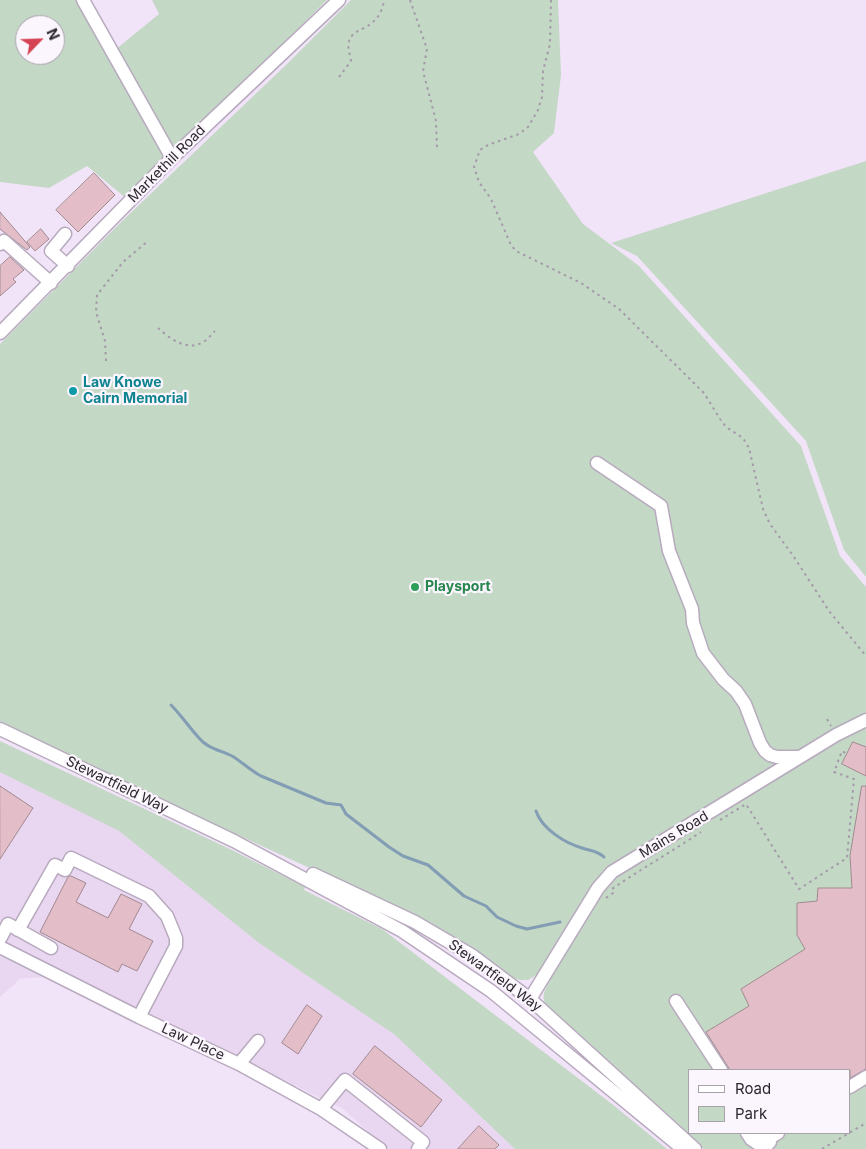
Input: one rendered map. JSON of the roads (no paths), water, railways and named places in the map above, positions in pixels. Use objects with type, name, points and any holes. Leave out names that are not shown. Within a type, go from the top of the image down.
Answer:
[{"type":"street","points":[[83,0],[172,158]]},
{"type":"street","name":"Markethill Road","points":[[0,333],[68,266],[172,158],[339,0]]},
{"type":"street","points":[[65,234],[51,251],[68,266]]},
{"type":"street","points":[[0,244],[4,241],[51,283]]},
{"type":"street","points":[[597,463],[661,506],[669,551],[692,609],[693,623],[703,652],[745,704],[760,743],[765,750],[770,755],[777,757],[799,757]]},
{"type":"street","name":"Mains Road","points":[[530,999],[598,888],[612,872],[836,734],[866,720]]},
{"type":"street","name":"Stewartfield Way","points":[[0,729],[234,841],[402,931],[491,991],[683,1149]]},
{"type":"street","name":"Stewartfield Way","points":[[234,841],[299,867],[415,922],[473,956],[530,999],[695,1149]]},
{"type":"street","points":[[18,930],[55,865],[65,870],[72,858],[149,896],[167,916],[176,938],[176,946],[139,1017]]},
{"type":"street","points":[[1,934],[8,924],[51,948]]},
{"type":"street","name":"Law Place","points":[[0,947],[139,1017],[240,1064],[321,1109],[380,1149]]},
{"type":"street","points":[[676,1001],[720,1069]]},
{"type":"street","points":[[240,1064],[258,1041]]},
{"type":"street","points":[[851,1086],[866,1077]]},
{"type":"street","points":[[321,1109],[345,1080],[423,1142],[418,1149]]},
{"type":"street","points":[[748,1134],[751,1139],[764,1148],[770,1142],[769,1135]]},
{"type":"waterway","points":[[171,705],[206,745],[232,756],[261,776],[326,803],[341,805],[346,814],[389,847],[403,856],[428,865],[464,896],[486,906],[497,917],[527,929],[560,922]]},
{"type":"waterway","points":[[536,811],[543,824],[568,843],[597,852],[604,857]]},
{"type":"place","name":"Law Knowe Cairn Memorial","points":[[73,391]]},
{"type":"place","name":"Playsport","points":[[415,587]]}]
